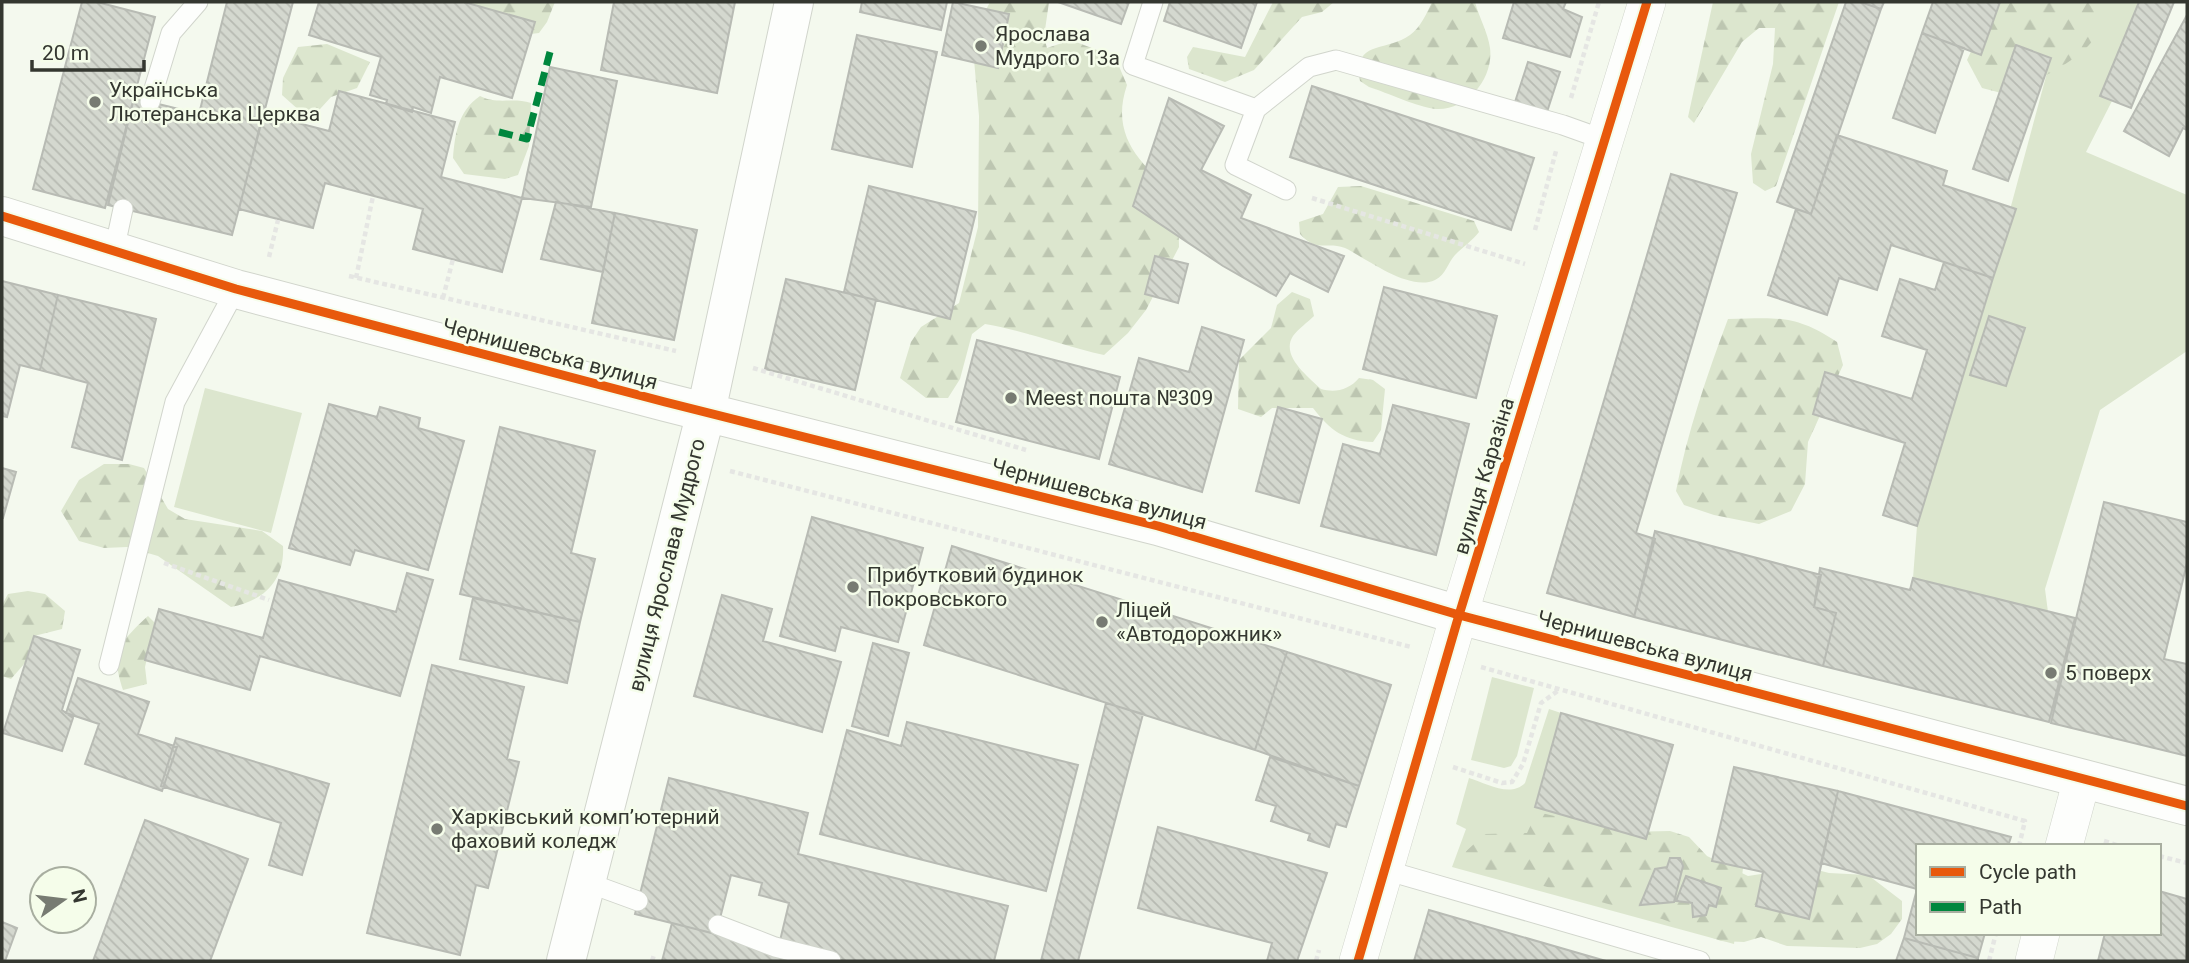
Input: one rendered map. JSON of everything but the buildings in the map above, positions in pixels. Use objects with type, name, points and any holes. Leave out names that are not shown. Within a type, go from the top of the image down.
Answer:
[{"type":"street","name":"вулиця Ярослава Мудрого","points":[[566,961],[706,412],[793,2]]},
{"type":"street","name":"вулиця Каразіна","points":[[1358,961],[1459,615],[1647,2]]},
{"type":"street","name":"Чернишевська вулиця","points":[[2,216],[236,289],[1157,526],[1459,615],[2187,806]]},
{"type":"street","points":[[2065,844],[2082,779]]},
{"type":"street","points":[[2034,961],[2040,935]]},
{"type":"lane","points":[[150,102],[171,33],[198,2]]},
{"type":"lane","points":[[1153,2],[1133,65],[1256,109]]},
{"type":"lane","points":[[1286,190],[1235,165],[1256,109],[1309,67],[1335,60],[1605,140]]},
{"type":"lane","points":[[114,251],[123,209]]},
{"type":"lane","points":[[109,665],[175,402],[236,289]]},
{"type":"lane","points":[[1385,870],[1700,961]]},
{"type":"lane","points":[[586,882],[638,901]]},
{"type":"lane","points":[[718,925],[775,947],[831,961]]},
{"type":"path","points":[[1286,190],[1525,264]]},
{"type":"path","points":[[356,278],[373,196]]},
{"type":"path","points":[[269,257],[278,220]]},
{"type":"path","points":[[443,298],[453,259]]},
{"type":"path","points":[[729,471],[1412,645]]},
{"type":"path","points":[[137,553],[269,600]]},
{"type":"path","points":[[1474,665],[2025,821],[2019,844]]},
{"type":"path","points":[[1445,765],[1502,783],[1511,782],[1523,764],[1541,703],[1559,690]]},
{"type":"path","points":[[2161,856],[2187,863]]},
{"type":"path","points":[[1989,961],[1996,935]]},
{"type":"green space","points":[[457,2],[555,2],[539,33],[514,36],[462,11]]},
{"type":"green space","points":[[990,2],[1049,2],[1044,37],[1047,48],[1071,40],[1115,57],[1127,85],[1122,120],[1126,135],[1142,162],[1178,198],[1179,247],[1146,310],[1128,333],[1104,355],[985,324],[972,334],[960,379],[948,398],[926,398],[900,378],[911,342],[921,327],[959,303],[978,227],[979,116],[972,37]]},
{"type":"green space","points":[[1273,2],[1334,2],[1322,12],[1302,17],[1254,70],[1225,82],[1189,69],[1187,57],[1193,47],[1245,57]]},
{"type":"green space","points":[[1432,2],[1475,2],[1490,48],[1488,70],[1476,90],[1458,105],[1436,109],[1420,106],[1369,87],[1360,81],[1359,68],[1366,53],[1414,32]]},
{"type":"green space","points":[[1713,2],[1839,2],[1776,186],[1765,191],[1753,183],[1751,154],[1773,64],[1775,28],[1759,28],[1742,42],[1694,123],[1688,117]]},
{"type":"green space","points":[[1994,2],[2095,2],[2098,21],[2096,35],[2077,56],[2013,96],[1982,88],[1967,60]]},
{"type":"green space","points":[[2073,2],[2139,2],[2100,96],[2112,101],[2086,152],[2187,195],[2187,351],[2100,410],[2045,589],[2048,612],[1913,578],[1917,526],[1981,317],[2051,58]]},
{"type":"green space","points":[[327,44],[370,62],[357,88],[331,97],[310,120],[282,95],[283,78],[298,47]]},
{"type":"green space","points":[[480,96],[493,100],[531,103],[529,146],[518,175],[505,179],[464,174],[453,158],[462,116]]},
{"type":"green space","points":[[1361,186],[1474,221],[1479,232],[1455,255],[1442,275],[1425,282],[1401,278],[1345,248],[1317,245],[1300,234],[1299,222],[1323,214],[1338,187]]},
{"type":"green space","points":[[1292,292],[1310,299],[1314,316],[1295,333],[1290,344],[1293,358],[1303,372],[1321,389],[1346,388],[1359,378],[1373,380],[1385,389],[1381,430],[1373,442],[1338,433],[1313,408],[1272,408],[1261,417],[1238,409],[1239,360],[1271,328],[1277,305]]},
{"type":"green space","points":[[1773,318],[1809,326],[1837,342],[1843,365],[1808,442],[1805,484],[1791,511],[1759,524],[1714,515],[1684,505],[1676,491],[1698,404],[1728,319]]},
{"type":"green space","points":[[205,388],[302,413],[271,533],[174,507]]},
{"type":"green space","points":[[104,464],[129,464],[144,468],[168,509],[185,519],[262,531],[283,546],[283,558],[276,579],[253,600],[231,607],[158,556],[127,547],[104,548],[79,541],[61,511],[79,480]]},
{"type":"green space","points":[[28,591],[45,594],[65,611],[62,629],[34,636],[25,663],[11,679],[2,676],[2,605],[8,594]]},
{"type":"green space","points":[[148,616],[155,623],[145,667],[147,684],[123,690],[117,666],[120,648],[130,633]]},
{"type":"green space","points":[[1492,677],[1534,688],[1517,756],[1511,766],[1504,768],[1471,760]]},
{"type":"green space","points":[[1549,709],[1561,713],[1624,832],[1743,868],[1734,944],[1452,867],[1466,829],[1456,824],[1469,778],[1505,789],[1519,787],[1525,783]]},
{"type":"green space","points":[[1537,812],[1624,832],[1670,831],[1689,837],[1707,856],[1748,876],[1806,867],[1829,873],[1868,875],[1902,901],[1902,919],[1891,934],[1877,944],[1860,948],[1787,946],[1761,937],[1744,942],[1721,941],[1662,919],[1465,864],[1463,854],[1485,834],[1527,833]]},
{"type":"marked path","points":[[499,132],[527,139],[550,52]]},
{"type":"cycle path","points":[[1358,961],[1459,615],[1647,2]]},
{"type":"cycle path","points":[[2,216],[236,289],[665,402],[1158,526],[1459,615],[2187,806]]},
{"type":"place","name":"Ярослава Мудрого 13а","points":[[981,46]]},
{"type":"place","name":"Українська Лютеранська Церква","points":[[95,102]]},
{"type":"place","name":"Meest пошта №309","points":[[1011,398]]},
{"type":"place","name":"Прибутковий будинок Покровського","points":[[853,587]]},
{"type":"place","name":"Ліцей «Автодорожник»","points":[[1102,622]]},
{"type":"place","name":"5 поверх","points":[[2051,673]]},
{"type":"place","name":"Харківський компʼютерний фаховий коледж","points":[[437,829]]}]
